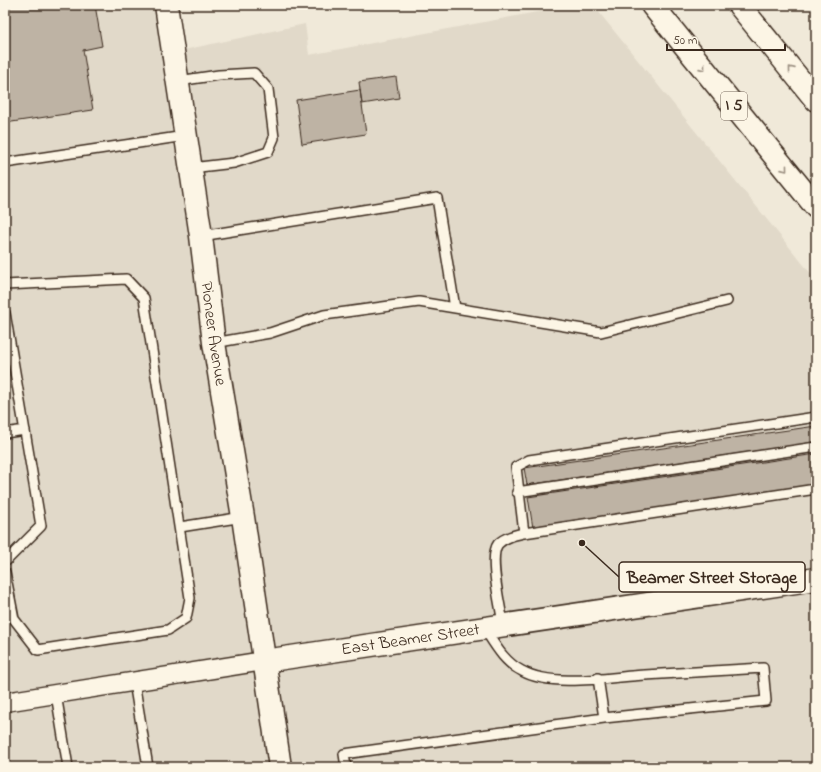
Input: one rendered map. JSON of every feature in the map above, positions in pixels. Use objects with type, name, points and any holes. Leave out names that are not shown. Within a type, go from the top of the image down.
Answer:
[{"type":"main road","name":"Pioneer Avenue","points":[[166,5],[201,236],[214,343],[243,517],[280,767]]},
{"type":"main road","name":"I 5","points":[[652,5],[816,207]]},
{"type":"main road","points":[[739,5],[816,100]]},
{"type":"main road","name":"East Beamer Street","points":[[264,661],[816,579]]},
{"type":"street","name":"East Beamer Street","points":[[5,702],[264,661]]},
{"type":"lane","points":[[178,81],[219,75],[254,74],[268,89],[274,138],[268,152],[234,163],[191,168]]},
{"type":"lane","points":[[5,163],[186,136]]},
{"type":"lane","points":[[201,236],[437,198],[455,308]]},
{"type":"lane","points":[[5,285],[126,279],[144,298],[190,598],[186,618],[168,630],[38,650],[9,620],[5,572]]},
{"type":"lane","points":[[214,343],[270,333],[324,315],[419,302],[602,332],[727,301]]},
{"type":"lane","points":[[5,314],[41,526],[5,562]]},
{"type":"lane","points":[[524,533],[516,468],[529,460],[816,417]]},
{"type":"lane","points":[[5,433],[25,430]]},
{"type":"lane","points":[[518,492],[816,447]]},
{"type":"lane","points":[[346,767],[344,754],[604,718],[766,701],[763,668],[598,678],[546,679],[522,672],[504,659],[494,626],[493,559],[497,545],[507,538],[524,533],[816,489]]},
{"type":"lane","points":[[180,526],[243,517]]},
{"type":"lane","points":[[598,678],[604,718]]},
{"type":"lane","points":[[134,682],[148,767]]},
{"type":"lane","points":[[56,694],[68,767]]},
{"type":"shaded area","points":[[5,5],[166,5],[174,52],[305,24],[309,55],[574,5],[593,5],[816,280],[816,767],[5,767]]},
{"type":"building","points":[[5,5],[95,5],[102,46],[83,50],[93,110],[5,123]]},
{"type":"building","points":[[396,77],[399,98],[362,104],[359,82]]},
{"type":"building","points":[[360,90],[366,134],[302,144],[296,100]]},
{"type":"building","points":[[816,426],[816,442],[527,485],[524,468]]},
{"type":"building","points":[[816,454],[816,486],[533,528],[528,497]]},
{"type":"place","name":"Beamer Street Storage","points":[[582,543]]}]
